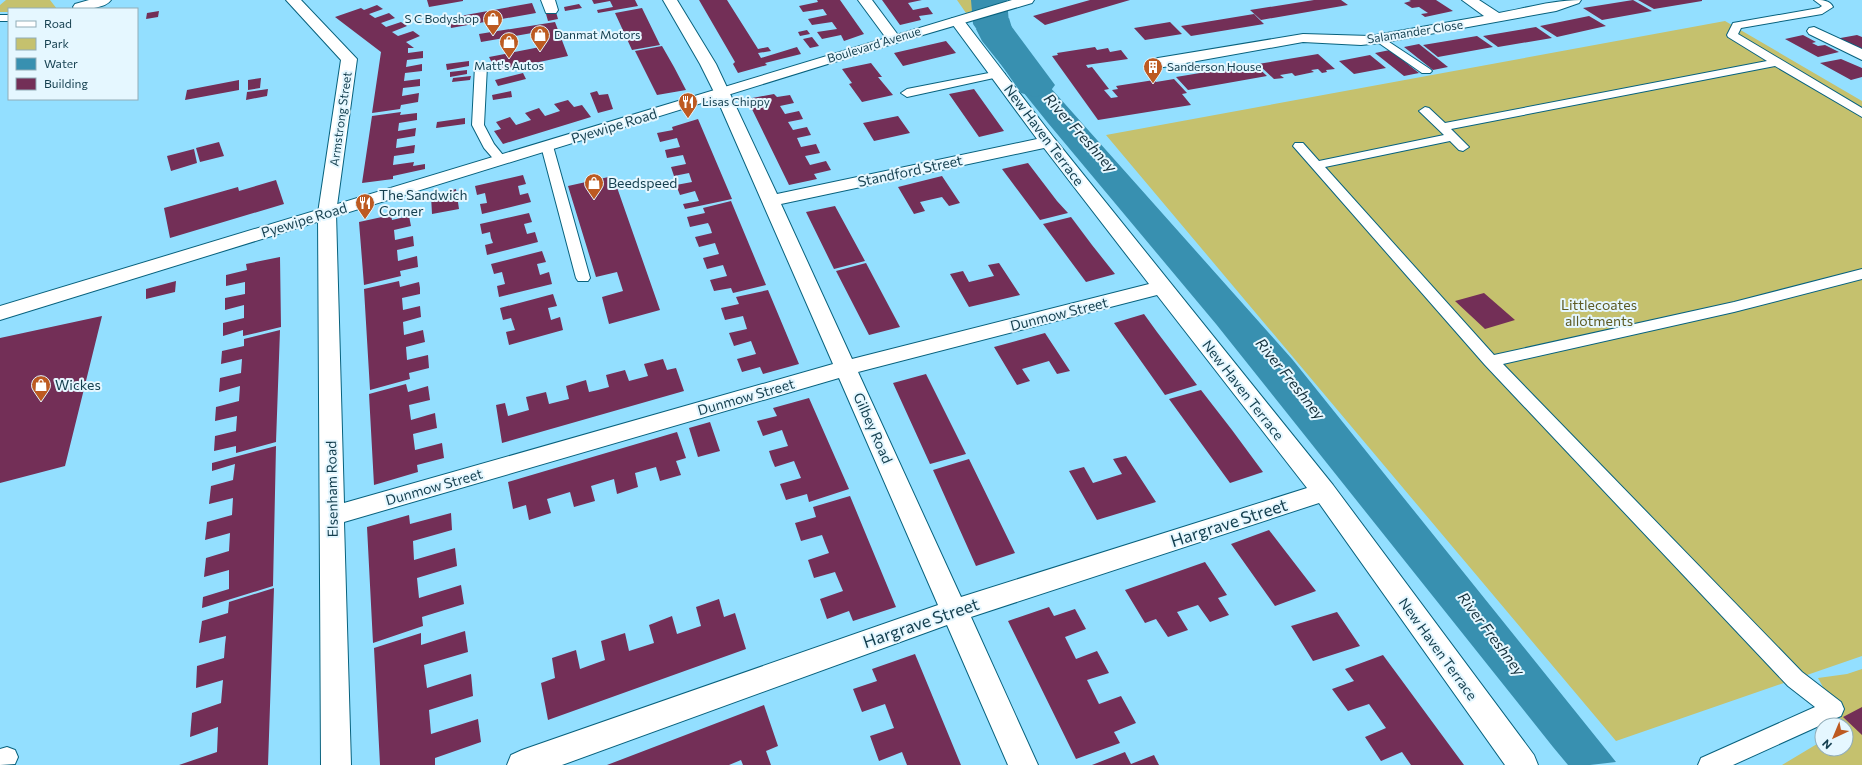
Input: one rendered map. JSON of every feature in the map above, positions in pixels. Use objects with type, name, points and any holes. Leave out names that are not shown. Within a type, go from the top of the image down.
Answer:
[{"type":"street","points":[[80,7],[104,0]]},
{"type":"street","name":"Armstrong Street","points":[[292,0],[349,59],[327,213]]},
{"type":"street","name":"Gilbey Road","points":[[670,0],[708,64],[722,92],[1023,765]]},
{"type":"street","points":[[865,0],[894,39]]},
{"type":"street","points":[[1469,0],[1497,18]]},
{"type":"street","name":"Salamander Close","points":[[1158,63],[1303,38],[1362,41],[1380,39],[1556,7],[1574,0]]},
{"type":"street","name":"Boulevard Avenue","points":[[722,92],[894,39],[1025,1]]},
{"type":"street","name":"New Haven Terrace","points":[[961,19],[1048,142],[1324,492],[1523,765]]},
{"type":"street","points":[[1814,31],[1862,55]]},
{"type":"street","name":"Pyewipe Road","points":[[0,313],[722,92]]},
{"type":"street","name":"Standford Street","points":[[771,201],[1048,142]]},
{"type":"street","name":"Elsenham Road","points":[[327,213],[336,765]]},
{"type":"street","name":"Dunmow Street","points":[[332,516],[846,368],[1162,287]]},
{"type":"street","name":"Hargrave Street","points":[[522,765],[954,611],[1324,492]]},
{"type":"lane","points":[[1819,0],[1827,4],[1828,7],[1822,10],[1735,27],[1736,30],[1732,35],[1862,113]]},
{"type":"lane","points":[[1380,39],[1426,72]]},
{"type":"lane","points":[[1442,127],[1778,62]]},
{"type":"lane","points":[[481,66],[478,126],[488,145],[501,160]]},
{"type":"lane","points":[[908,93],[999,74]]},
{"type":"lane","points":[[1424,111],[1463,147]]},
{"type":"lane","points":[[1318,165],[1453,137]]},
{"type":"lane","points":[[547,146],[583,278]]},
{"type":"lane","points":[[1300,146],[1491,361],[1795,679],[1834,709],[1709,765]]},
{"type":"lane","points":[[1491,361],[1734,307],[1862,274]]},
{"type":"green space","points":[[6,0],[50,0],[56,8],[8,8],[8,12],[0,12],[0,5]]},
{"type":"green space","points":[[957,0],[973,0],[979,9],[966,13]]},
{"type":"green space","name":"Littlecoates allotments","points":[[1725,21],[1862,101],[1862,656],[1616,741],[1106,135]]},
{"type":"green space","points":[[1862,669],[1862,765],[1782,765],[1814,746],[1814,757],[1854,757],[1854,717],[1840,717],[1818,678],[1847,674]]},
{"type":"water","points":[[1009,18],[1012,28],[1049,86],[1292,359],[1616,762],[1590,765],[1568,765],[1553,747],[1216,324],[1048,123],[982,41],[976,29]]},
{"type":"building","points":[[427,0],[463,0],[463,1],[429,7]]},
{"type":"building","points":[[592,0],[635,0],[638,6],[598,13],[597,10],[613,7],[610,1],[594,4]]},
{"type":"building","points":[[699,0],[727,0],[758,49],[768,47],[771,51],[758,53],[761,58],[797,47],[801,54],[765,63],[767,65],[738,73],[733,64],[735,62]]},
{"type":"building","points":[[817,0],[840,0],[864,34],[844,41],[841,35],[822,39],[817,32],[837,29],[832,22],[812,25],[808,19],[827,15],[823,9],[803,12],[799,6],[818,2]]},
{"type":"building","points":[[882,0],[922,0],[908,3],[913,10],[928,7],[933,14],[919,16],[921,20],[900,25]]},
{"type":"building","points":[[1090,0],[1130,0],[1045,25],[1033,16]]},
{"type":"building","points":[[1314,0],[1341,0],[1348,5],[1261,20],[1250,10]]},
{"type":"building","points":[[1409,0],[1436,0],[1453,11],[1425,17],[1421,14],[1428,13],[1419,7],[1412,8],[1404,3],[1411,1]]},
{"type":"building","points":[[1633,0],[1652,11],[1602,20],[1583,8]]},
{"type":"building","points":[[1638,0],[1702,0],[1702,1],[1654,9]]},
{"type":"building","points":[[532,3],[536,13],[451,28],[449,18]]},
{"type":"building","points":[[579,4],[582,8],[565,11],[564,7]]},
{"type":"building","points":[[377,5],[383,9],[369,14],[375,18],[389,13],[395,18],[381,23],[386,27],[401,22],[407,26],[392,32],[398,36],[413,31],[420,36],[406,42],[414,48],[408,48],[408,53],[423,51],[423,58],[407,60],[406,67],[422,64],[422,71],[405,73],[404,81],[420,79],[420,86],[403,88],[402,96],[419,93],[418,102],[401,105],[400,109],[372,113],[381,52],[335,17],[361,8],[364,10]]},
{"type":"building","points":[[642,8],[660,45],[632,50],[615,13]]},
{"type":"building","points":[[159,11],[158,17],[146,19],[147,13]]},
{"type":"building","points":[[556,12],[558,19],[548,21],[546,14]]},
{"type":"building","points":[[1254,14],[1264,24],[1191,36],[1181,26]]},
{"type":"building","points":[[1589,16],[1606,26],[1557,37],[1540,26]]},
{"type":"building","points":[[555,22],[568,56],[496,71],[489,57],[540,47],[532,33],[481,42],[479,34]]},
{"type":"building","points":[[1170,22],[1182,34],[1145,40],[1134,28]]},
{"type":"building","points":[[1536,27],[1552,38],[1498,47],[1483,36]]},
{"type":"building","points":[[807,30],[810,34],[800,36],[798,32]]},
{"type":"building","points":[[1803,35],[1816,42],[1812,43],[1818,46],[1825,45],[1839,52],[1818,57],[1785,39]]},
{"type":"building","points":[[1857,35],[1862,37],[1862,50],[1835,39]]},
{"type":"building","points":[[1477,36],[1493,47],[1438,57],[1423,45]]},
{"type":"building","points":[[812,37],[819,46],[810,48],[803,39]]},
{"type":"building","points":[[946,41],[956,53],[903,66],[894,53]]},
{"type":"building","points":[[1419,44],[1448,67],[1433,70],[1404,47]]},
{"type":"building","points":[[662,46],[686,90],[657,95],[635,51]]},
{"type":"building","name":"Sanderson House","points":[[1095,47],[1097,50],[1108,48],[1110,52],[1121,50],[1128,59],[1086,65],[1088,68],[1092,67],[1109,89],[1104,90],[1111,98],[1118,97],[1112,90],[1118,89],[1116,86],[1154,80],[1156,82],[1174,79],[1187,93],[1182,94],[1191,105],[1098,120],[1052,56],[1058,55],[1057,53]]},
{"type":"building","points":[[1390,50],[1419,73],[1404,76],[1375,53]]},
{"type":"building","points":[[1318,54],[1335,69],[1326,70],[1327,72],[1322,73],[1318,69],[1311,70],[1314,72],[1295,76],[1292,73],[1280,75],[1284,78],[1274,79],[1258,64]]},
{"type":"building","points":[[1370,55],[1386,68],[1354,74],[1339,61]]},
{"type":"building","points":[[1841,59],[1862,68],[1862,77],[1851,80],[1820,63]]},
{"type":"building","points":[[469,61],[469,66],[447,70],[446,64]]},
{"type":"building","points":[[871,63],[882,77],[878,77],[893,95],[862,102],[849,84],[852,83],[842,69]]},
{"type":"building","points":[[1254,64],[1267,76],[1188,90],[1176,77]]},
{"type":"building","points":[[467,70],[467,74],[450,77],[450,72]]},
{"type":"building","points":[[523,73],[526,79],[498,86],[495,80]]},
{"type":"building","points":[[471,76],[470,80],[452,82],[453,78]]},
{"type":"building","points":[[261,78],[260,88],[248,90],[248,80]]},
{"type":"building","points":[[239,80],[239,90],[185,100],[187,90]]},
{"type":"building","points":[[268,89],[267,96],[246,100],[247,92]]},
{"type":"building","points":[[974,89],[1004,131],[979,137],[949,94]]},
{"type":"building","points":[[511,91],[512,97],[493,100],[492,95]]},
{"type":"building","points":[[597,91],[599,95],[608,94],[613,109],[598,113],[590,93]]},
{"type":"building","points":[[774,94],[777,97],[790,95],[794,103],[780,106],[785,114],[799,111],[803,119],[788,122],[793,130],[807,127],[811,135],[797,138],[801,147],[816,144],[820,153],[805,156],[810,165],[826,161],[831,170],[814,174],[817,179],[789,185],[747,99]]},
{"type":"building","points":[[568,100],[574,107],[582,105],[591,117],[503,144],[494,131],[501,129],[496,122],[510,117],[516,125],[531,120],[525,113],[539,108],[545,116],[560,111],[554,104]]},
{"type":"building","points":[[401,112],[400,115],[417,113],[417,120],[399,123],[398,131],[416,128],[415,136],[397,139],[396,148],[415,145],[414,153],[394,156],[393,165],[414,162],[413,166],[425,164],[425,169],[393,176],[393,179],[362,183],[372,116]]},
{"type":"building","points":[[898,116],[910,133],[874,141],[863,123]]},
{"type":"building","points":[[465,118],[465,124],[436,128],[437,122]]},
{"type":"building","points":[[698,119],[732,199],[685,209],[683,204],[699,201],[695,191],[680,195],[676,185],[692,182],[689,173],[674,176],[671,167],[686,164],[683,155],[667,158],[665,150],[680,147],[677,138],[660,142],[657,133],[673,130],[672,127]]},
{"type":"building","points":[[219,142],[224,156],[200,162],[196,148]]},
{"type":"building","points":[[194,149],[197,163],[171,171],[167,156]]},
{"type":"building","points":[[1028,163],[1068,213],[1040,220],[1002,169]]},
{"type":"building","points":[[523,175],[526,184],[518,186],[520,195],[528,193],[531,202],[482,214],[480,204],[487,203],[485,193],[477,195],[475,186]]},
{"type":"building","points":[[613,176],[660,310],[609,324],[602,297],[623,291],[617,272],[596,277],[568,186]]},
{"type":"building","points":[[942,176],[960,203],[949,206],[942,197],[920,202],[925,211],[914,214],[898,187]]},
{"type":"building","points":[[276,180],[284,204],[170,238],[164,208],[238,187],[239,191]]},
{"type":"building","points":[[456,189],[459,209],[432,214],[431,196]]},
{"type":"building","points":[[731,201],[766,285],[733,293],[731,288],[714,291],[710,280],[727,276],[723,265],[707,269],[703,258],[719,254],[715,243],[699,247],[695,237],[712,233],[710,227],[708,223],[690,227],[687,217],[705,213],[703,208]]},
{"type":"building","points":[[835,206],[865,261],[834,269],[806,212]]},
{"type":"building","points":[[529,213],[532,222],[524,224],[527,234],[535,232],[538,242],[487,255],[485,245],[493,243],[490,232],[482,234],[480,224]]},
{"type":"building","points":[[391,215],[392,220],[409,216],[411,226],[394,230],[395,240],[413,236],[414,246],[397,250],[398,261],[417,256],[418,267],[400,271],[401,276],[364,285],[359,222]]},
{"type":"building","points":[[1071,217],[1115,274],[1086,282],[1043,224]]},
{"type":"building","points":[[542,251],[546,262],[537,264],[540,275],[549,272],[552,284],[499,297],[497,286],[505,284],[502,272],[494,274],[491,264]]},
{"type":"building","points":[[280,257],[281,327],[243,336],[243,330],[223,336],[223,323],[244,318],[244,305],[225,310],[225,298],[245,294],[245,282],[226,286],[226,275],[247,270],[246,264]]},
{"type":"building","points":[[866,263],[900,327],[869,335],[836,271]]},
{"type":"building","points":[[999,263],[1020,295],[969,307],[950,274],[963,271],[969,282],[994,276],[988,265]]},
{"type":"building","points":[[176,281],[175,292],[146,299],[146,289]]},
{"type":"building","points":[[399,281],[400,287],[419,282],[420,294],[402,298],[403,310],[420,306],[421,317],[403,322],[404,335],[423,330],[425,342],[406,347],[407,360],[428,355],[429,368],[409,373],[410,379],[370,390],[364,289]]},
{"type":"building","points":[[768,290],[799,364],[763,374],[760,367],[742,372],[737,359],[756,354],[751,341],[734,346],[729,333],[747,329],[743,316],[725,320],[721,308],[739,304],[736,297]]},
{"type":"building","points":[[1484,293],[1515,320],[1485,329],[1455,301]]},
{"type":"building","points":[[553,294],[557,306],[548,308],[551,320],[560,317],[563,330],[509,345],[506,332],[515,330],[511,318],[503,320],[500,308]]},
{"type":"building","points":[[1144,314],[1197,385],[1165,395],[1114,323]]},
{"type":"building","name":"Wickes","points":[[102,316],[65,466],[0,483],[0,338]]},
{"type":"building","points":[[280,330],[276,442],[236,453],[236,446],[214,451],[215,436],[236,431],[237,416],[215,421],[216,407],[239,401],[240,386],[219,392],[220,378],[241,373],[242,359],[221,364],[222,351],[244,346],[244,339]]},
{"type":"building","points":[[1045,333],[1070,371],[1057,374],[1049,361],[1022,369],[1030,381],[1017,385],[994,347]]},
{"type":"building","points":[[663,359],[667,370],[676,368],[684,391],[502,443],[496,405],[505,403],[508,416],[529,410],[526,397],[546,392],[549,404],[569,399],[566,386],[586,380],[589,392],[609,387],[606,375],[625,370],[629,381],[648,376],[644,364]]},
{"type":"building","points":[[926,374],[966,454],[930,464],[893,383]]},
{"type":"building","points":[[406,384],[408,392],[428,386],[430,400],[409,405],[411,420],[435,413],[437,428],[413,434],[415,450],[442,443],[444,458],[417,465],[418,472],[374,485],[369,394]]},
{"type":"building","points":[[1201,390],[1263,472],[1230,483],[1169,399]]},
{"type":"building","points":[[809,398],[849,489],[809,502],[807,494],[786,500],[780,484],[801,478],[794,461],[775,467],[772,460],[769,451],[788,446],[782,430],[763,436],[757,421],[777,416],[773,408]]},
{"type":"building","points":[[710,422],[720,451],[698,457],[689,428]]},
{"type":"building","points":[[677,432],[686,458],[676,461],[681,475],[660,481],[656,467],[635,473],[638,487],[617,494],[614,479],[591,486],[595,501],[574,507],[570,492],[547,499],[551,513],[529,520],[526,505],[513,509],[508,482]]},
{"type":"building","points":[[276,446],[273,586],[202,608],[203,597],[229,589],[229,570],[204,577],[206,558],[229,551],[230,533],[205,540],[207,522],[232,515],[233,498],[209,504],[211,486],[233,480],[235,464],[212,471],[212,463]]},
{"type":"building","points":[[1126,456],[1156,502],[1097,520],[1069,471],[1084,467],[1093,483],[1122,474],[1113,459]]},
{"type":"building","points":[[969,459],[1015,553],[976,566],[933,470]]},
{"type":"building","points":[[850,496],[896,607],[853,621],[849,611],[827,619],[820,599],[843,591],[835,572],[814,578],[808,560],[829,553],[822,535],[801,541],[795,523],[816,517],[813,507]]},
{"type":"building","points":[[451,513],[452,530],[413,541],[414,560],[455,548],[457,566],[417,578],[419,598],[461,585],[464,604],[422,617],[423,626],[373,643],[367,527],[409,515],[410,524]]},
{"type":"building","points":[[1269,530],[1316,591],[1275,606],[1231,544]]},
{"type":"building","points":[[1205,562],[1227,595],[1218,598],[1229,615],[1210,622],[1198,605],[1177,612],[1188,630],[1168,637],[1156,619],[1145,623],[1125,590]]},
{"type":"building","points":[[274,588],[268,765],[179,765],[217,752],[218,727],[190,737],[192,713],[221,703],[223,680],[196,688],[197,666],[224,658],[226,636],[199,643],[202,621],[228,613],[229,602]]},
{"type":"building","points":[[719,599],[724,617],[735,613],[746,649],[548,720],[541,683],[555,678],[552,658],[576,650],[580,669],[605,660],[601,641],[625,633],[629,651],[654,643],[649,625],[672,616],[677,634],[701,626],[696,607]]},
{"type":"building","points":[[1049,607],[1054,616],[1075,609],[1086,629],[1065,637],[1076,659],[1097,651],[1109,673],[1087,680],[1099,704],[1121,696],[1136,723],[1114,732],[1120,743],[1076,759],[1008,621]]},
{"type":"building","points":[[1337,612],[1360,646],[1313,661],[1291,626]]},
{"type":"building","points":[[465,631],[468,652],[424,665],[427,688],[471,674],[473,696],[429,710],[431,734],[478,719],[481,742],[435,758],[435,765],[380,765],[374,648],[421,633],[421,645]]},
{"type":"building","points":[[915,654],[961,765],[907,765],[902,752],[879,761],[870,736],[894,728],[885,704],[862,712],[853,689],[877,681],[872,669]]},
{"type":"building","points":[[1383,655],[1464,765],[1411,765],[1402,752],[1381,761],[1365,737],[1386,728],[1369,704],[1348,711],[1332,689],[1354,681],[1345,669]]},
{"type":"building","points":[[764,705],[778,746],[766,751],[771,765],[743,765],[741,760],[729,765],[607,765]]},
{"type":"building","points":[[1862,707],[1862,735],[1854,727],[1854,717],[1843,717]]},
{"type":"building","points":[[1125,752],[1131,764],[1154,755],[1159,765],[1092,765]]},
{"type":"waterway","name":"River Freshney","points":[[989,0],[991,24],[1035,85]]},
{"type":"place","name":"S C Bodyshop","points":[[493,36]]},
{"type":"place","name":"Danmat Motors","points":[[540,52]]},
{"type":"place","name":"Matt's Autos","points":[[509,59]]},
{"type":"place","name":"Sanderson House","points":[[1153,84]]},
{"type":"place","name":"Lisas Chippy","points":[[688,119]]},
{"type":"place","name":"Beedspeed","points":[[594,200]]},
{"type":"place","name":"The Sandwich Corner","points":[[365,220]]},
{"type":"place","name":"Wickes","points":[[41,402]]}]
